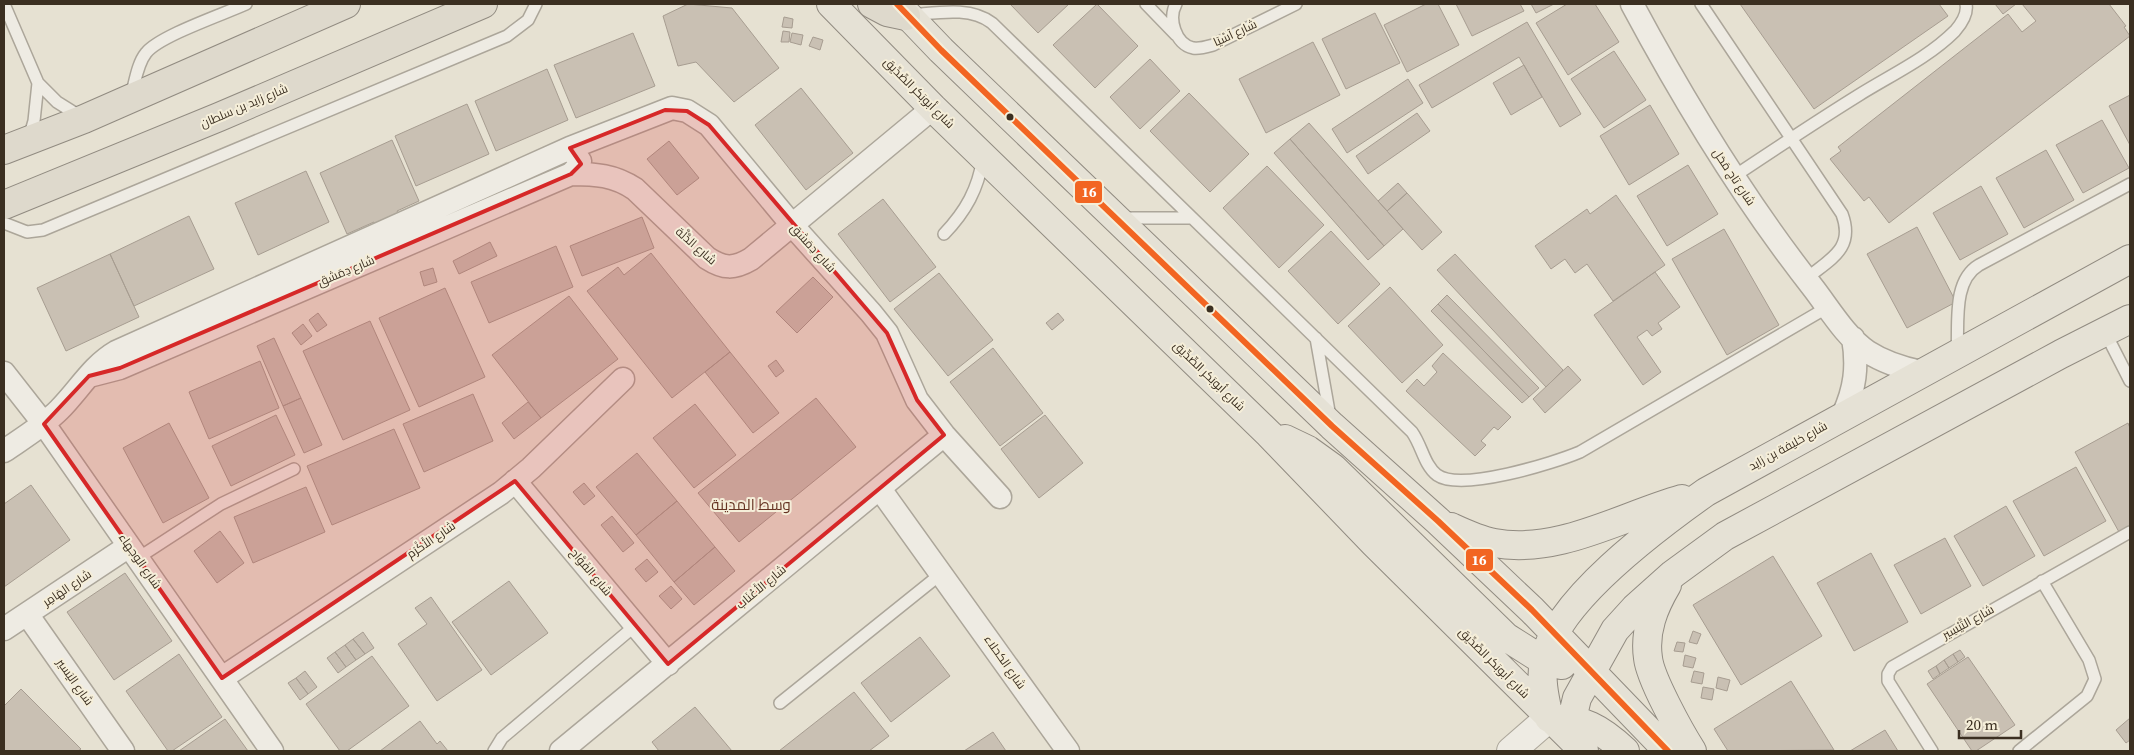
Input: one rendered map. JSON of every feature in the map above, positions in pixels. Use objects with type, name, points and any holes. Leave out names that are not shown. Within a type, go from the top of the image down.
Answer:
[{"type":"highway","points":[[16,146],[84,119],[346,4]]},
{"type":"highway","points":[[436,24],[454,4]]},
{"type":"highway","name":"شارع زايد بن سلطان","points":[[4,205],[220,117],[483,4]]},
{"type":"highway","points":[[872,4],[887,12],[901,10]]},
{"type":"main road","name":"شارع أبوبَكر الصِّدِّيق","points":[[831,4],[933,108],[1269,434],[1374,544],[1568,736]]},
{"type":"main road","points":[[901,10],[1332,426],[1438,521],[1554,633],[1668,751]]},
{"type":"main road","name":"شارع خليفة بن زايد","points":[[1568,736],[1543,687],[1544,660],[1554,633],[1581,598],[1664,521],[1706,492],[1921,372],[2130,259]]},
{"type":"main road","points":[[1568,736],[1577,698],[1615,630],[1635,608],[1673,574],[1725,536],[2130,319]]},
{"type":"main road","points":[[1269,434],[1291,441],[1333,468],[1506,637],[1544,660],[1591,671]]},
{"type":"main road","points":[[1438,521],[1494,543],[1525,545],[1552,542],[1601,527],[1666,503],[1706,492]]},
{"type":"main road","points":[[1673,574],[1655,605],[1648,633],[1648,659],[1671,714],[1692,751]]},
{"type":"main road","points":[[1568,736],[1595,727],[1625,751]]},
{"type":"street","name":"شارع تاج مَحَل","points":[[1632,4],[1669,73],[1733,177],[1806,279],[1853,338],[1867,351],[1884,361],[1902,368],[1921,372]]},
{"type":"street","name":"شارع دِمَشق","points":[[4,451],[44,424],[70,399],[98,364],[116,352],[570,148],[672,108],[687,112],[710,125],[792,225],[851,290],[887,333],[918,400],[944,435],[1000,497]]},
{"type":"street","name":"شارع الدَّلَّة","points":[[571,174],[607,175],[622,180],[635,189],[707,258],[727,268],[735,268],[751,259],[933,108]]},
{"type":"street","points":[[570,148],[580,161],[578,167],[571,174]]},
{"type":"street","name":"شارع دِمَشق","points":[[88,376],[120,368],[571,174]]},
{"type":"street","points":[[1843,415],[1851,397],[1856,378],[1853,338]]},
{"type":"street","name":"شارع الوجهاء","points":[[4,373],[44,424],[272,751]]},
{"type":"street","name":"شارع الأَكْرَم","points":[[222,678],[483,505],[515,481],[623,379]]},
{"type":"street","name":"شارع الأَعْنَاب","points":[[575,747],[668,664],[944,435]]},
{"type":"street","name":"شارع الفَوَّاح","points":[[515,481],[668,664]]},
{"type":"street","name":"شارع الكحلاء","points":[[880,488],[1068,751]]},
{"type":"street","name":"شارع الهَامِر","points":[[4,629],[133,552]]},
{"type":"street","name":"شارع اليَسير","points":[[27,614],[123,751]]},
{"type":"street","points":[[1512,751],[1568,736]]},
{"type":"lane","points":[[4,4],[38,83],[57,102],[84,119]]},
{"type":"lane","points":[[130,98],[140,62],[146,52],[169,38],[246,4]]},
{"type":"lane","points":[[4,223],[27,232],[44,230],[507,36],[528,20],[536,4]]},
{"type":"lane","points":[[981,4],[982,16]]},
{"type":"lane","name":"شارع آسْيَا","points":[[1146,4],[1191,48],[1213,45],[1296,4]]},
{"type":"lane","points":[[1176,4],[1173,20],[1176,34]]},
{"type":"lane","points":[[1702,4],[1842,214],[1847,234],[1844,244],[1837,253],[1806,279]]},
{"type":"lane","points":[[1733,177],[1791,138],[1924,55],[1954,31],[1963,21],[1967,10],[1966,4]]},
{"type":"lane","points":[[901,10],[949,8],[982,16],[992,23],[1412,432],[1419,442],[1432,471],[1440,477],[1462,481],[1550,463],[1580,452],[1828,307]]},
{"type":"lane","points":[[16,146],[34,121],[38,83]]},
{"type":"lane","points":[[944,234],[960,218],[972,199],[980,179],[984,156]]},
{"type":"lane","points":[[1957,354],[1961,287],[1968,273],[1979,265],[2130,184]]},
{"type":"lane","points":[[1116,218],[1192,218]]},
{"type":"lane","points":[[2105,332],[2130,381]]},
{"type":"lane","points":[[1316,338],[1332,426]]},
{"type":"lane","points":[[133,552],[220,504],[294,469]]},
{"type":"lane","name":"شارع التَّيْسِير","points":[[1932,751],[1888,681],[1888,674],[1892,667],[2130,532]]},
{"type":"lane","points":[[780,703],[942,573]]},
{"type":"lane","points":[[2019,751],[2087,696],[2095,679],[2089,660],[2042,581]]},
{"type":"lane","points":[[494,751],[502,738],[636,625]]},
{"type":"highlighted area","points":[[665,110],[687,111],[709,125],[887,333],[917,400],[944,435],[668,664],[515,481],[222,678],[44,424],[89,376],[120,368],[571,174],[581,164],[570,148]]},
{"type":"building","points":[[688,4],[732,8],[779,68],[734,102],[696,62],[678,66],[663,16]]},
{"type":"building","points":[[1010,4],[1069,4],[1038,33]]},
{"type":"building","points":[[1097,4],[1138,46],[1095,88],[1053,45]]},
{"type":"building","points":[[1426,4],[1438,4],[1459,45],[1407,72],[1384,25]]},
{"type":"building","points":[[1456,4],[1520,4],[1524,11],[1472,36]]},
{"type":"building","points":[[1531,4],[1554,4],[1536,13]]},
{"type":"building","points":[[1567,4],[1595,4],[1619,42],[1568,75],[1536,23]]},
{"type":"building","points":[[1740,4],[1939,4],[1948,16],[1814,109]]},
{"type":"building","points":[[1995,4],[2016,4],[2003,14]]},
{"type":"building","points":[[2022,4],[2109,4],[2126,26],[2124,27],[2130,36],[1889,223],[1869,197],[1864,201],[1830,159],[1841,151],[1838,147],[2008,14],[2022,32],[2036,21]]},
{"type":"building","points":[[1375,13],[1400,63],[1346,89],[1322,39]]},
{"type":"building","points":[[784,17],[793,19],[792,28],[782,27]]},
{"type":"building","points":[[1527,22],[1581,114],[1560,127],[1519,57],[1432,108],[1419,85]]},
{"type":"building","points":[[783,31],[790,32],[789,42],[781,42]]},
{"type":"building","points":[[633,33],[655,86],[576,118],[554,65]]},
{"type":"building","points":[[792,33],[803,35],[801,45],[790,42]]},
{"type":"building","points":[[813,37],[823,40],[820,50],[809,46]]},
{"type":"building","points":[[1313,42],[1340,95],[1266,133],[1239,79]]},
{"type":"building","points":[[1614,51],[1646,100],[1604,128],[1571,79]]},
{"type":"building","points":[[1150,59],[1180,91],[1140,129],[1110,97]]},
{"type":"building","points":[[1524,65],[1542,97],[1511,115],[1493,83]]},
{"type":"building","points":[[547,69],[568,120],[496,151],[475,101]]},
{"type":"building","points":[[1408,79],[1423,103],[1347,153],[1332,129]]},
{"type":"building","points":[[801,88],[853,153],[806,190],[755,125]]},
{"type":"building","points":[[1189,93],[1249,154],[1210,192],[1150,131]]},
{"type":"building","points":[[2130,95],[2130,145],[2109,106]]},
{"type":"building","points":[[467,104],[489,154],[416,186],[395,136]]},
{"type":"building","points":[[1650,105],[1679,154],[1629,185],[1600,136]]},
{"type":"building","points":[[1417,113],[1430,131],[1368,174],[1356,156]]},
{"type":"building","points":[[2102,120],[2129,168],[2083,193],[2056,145]]},
{"type":"building","points":[[1309,123],[1403,229],[1384,246],[1290,139]]},
{"type":"building","points":[[1290,139],[1384,246],[1368,260],[1274,153]]},
{"type":"building","points":[[392,140],[419,201],[397,211],[399,215],[375,225],[374,222],[347,234],[320,173]]},
{"type":"building","points":[[669,141],[699,178],[677,195],[647,159]]},
{"type":"building","points":[[2046,150],[2074,200],[2024,228],[1996,178]]},
{"type":"building","points":[[1688,165],[1718,214],[1667,246],[1637,196]]},
{"type":"building","points":[[1267,166],[1324,225],[1279,268],[1223,208]]},
{"type":"building","points":[[306,171],[329,222],[258,255],[235,203]]},
{"type":"building","points":[[1398,183],[1407,193],[1387,211],[1378,201]]},
{"type":"building","points":[[1981,186],[2008,234],[1960,260],[1933,213]]},
{"type":"building","points":[[1407,193],[1442,232],[1422,250],[1387,211]]},
{"type":"building","points":[[1616,195],[1665,265],[1613,301],[1587,264],[1575,273],[1565,259],[1551,269],[1535,246],[1587,209],[1590,214]]},
{"type":"building","points":[[883,199],[936,267],[890,302],[838,234]]},
{"type":"building","points":[[189,216],[214,269],[134,306],[110,254]]},
{"type":"building","points":[[642,217],[654,248],[582,276],[570,246]]},
{"type":"building","points":[[1917,227],[1956,302],[1907,328],[1867,254]]},
{"type":"building","points":[[1724,229],[1779,325],[1727,355],[1672,259]]},
{"type":"building","points":[[1331,231],[1380,284],[1338,324],[1288,271]]},
{"type":"building","points":[[490,242],[497,256],[459,274],[453,261]]},
{"type":"building","points":[[556,246],[573,287],[489,323],[471,282]]},
{"type":"building","points":[[651,253],[730,352],[672,398],[587,291],[618,267],[624,275]]},
{"type":"building","points":[[110,254],[139,317],[66,351],[37,288]]},
{"type":"building","points":[[1455,254],[1563,370],[1546,387],[1437,270]]},
{"type":"building","points":[[433,268],[437,282],[424,286],[420,272]]},
{"type":"building","points":[[1655,272],[1680,307],[1658,323],[1662,329],[1652,336],[1647,330],[1637,337],[1661,372],[1643,385],[1594,315]]},
{"type":"building","points":[[939,273],[993,340],[948,376],[894,309]]},
{"type":"building","points":[[813,277],[833,297],[797,333],[776,312]]},
{"type":"building","points":[[1390,287],[1443,345],[1402,383],[1348,326]]},
{"type":"building","points":[[445,288],[485,377],[419,407],[379,318]]},
{"type":"building","points":[[1447,295],[1539,388],[1529,397],[1438,304]]},
{"type":"building","points":[[569,296],[618,359],[541,418],[492,355]]},
{"type":"building","points":[[1438,304],[1529,397],[1522,403],[1431,311]]},
{"type":"building","points":[[318,313],[327,325],[317,332],[309,320]]},
{"type":"building","points":[[1058,313],[1064,320],[1052,330],[1046,323]]},
{"type":"building","points":[[370,321],[410,410],[343,440],[303,351]]},
{"type":"building","points":[[303,324],[312,336],[301,345],[292,333]]},
{"type":"building","points":[[274,338],[301,398],[283,406],[257,346]]},
{"type":"building","points":[[993,348],[1043,413],[1000,446],[950,382]]},
{"type":"building","points":[[730,352],[779,413],[753,433],[705,372]]},
{"type":"building","points":[[1443,353],[1511,417],[1498,430],[1494,427],[1481,441],[1486,445],[1475,456],[1406,391],[1417,379],[1424,386],[1437,372],[1432,366]]},
{"type":"building","points":[[776,360],[784,371],[776,377],[768,366]]},
{"type":"building","points":[[260,361],[279,408],[209,439],[189,392]]},
{"type":"building","points":[[1568,366],[1581,380],[1545,413],[1533,399]]},
{"type":"building","points":[[473,394],[493,441],[424,472],[403,424]]},
{"type":"building","points":[[301,398],[322,445],[304,453],[283,406]]},
{"type":"building","points":[[816,398],[856,447],[739,542],[698,493]]},
{"type":"building","points":[[528,402],[541,418],[514,439],[502,423]]},
{"type":"building","points":[[695,404],[736,455],[694,488],[653,438]]},
{"type":"building","points":[[276,415],[295,455],[231,486],[212,446]]},
{"type":"building","points":[[1045,415],[1083,463],[1039,498],[1001,449]]},
{"type":"building","points":[[169,423],[209,498],[163,523],[123,448]]},
{"type":"building","points":[[2128,423],[2130,428],[2130,526],[2119,532],[2075,452]]},
{"type":"building","points":[[394,429],[420,488],[332,525],[307,466]]},
{"type":"building","points":[[637,453],[677,501],[636,535],[596,487]]},
{"type":"building","points":[[2076,467],[2106,521],[2044,556],[2013,501]]},
{"type":"building","points":[[584,483],[595,496],[584,505],[573,492]]},
{"type":"building","points":[[31,485],[70,540],[4,587],[4,504]]},
{"type":"building","points":[[306,487],[325,532],[253,563],[234,517]]},
{"type":"building","points":[[677,501],[715,547],[674,582],[636,535]]},
{"type":"building","points":[[2006,506],[2035,556],[1983,586],[1954,536]]},
{"type":"building","points":[[612,516],[634,543],[623,552],[601,525]]},
{"type":"building","points":[[220,531],[244,563],[217,583],[194,551]]},
{"type":"building","points":[[1945,538],[1971,586],[1921,614],[1894,565]]},
{"type":"building","points":[[715,547],[735,571],[694,605],[674,582]]},
{"type":"building","points":[[1871,553],[1908,622],[1854,651],[1817,583]]},
{"type":"building","points":[[1773,556],[1822,636],[1741,685],[1693,605]]},
{"type":"building","points":[[647,559],[658,572],[646,582],[635,569]]},
{"type":"building","points":[[125,573],[172,641],[114,680],[67,612]]},
{"type":"building","points":[[509,581],[548,633],[491,675],[452,622]]},
{"type":"building","points":[[671,586],[682,599],[671,609],[659,596]]},
{"type":"building","points":[[431,597],[482,670],[437,701],[398,644],[427,624],[415,608]]},
{"type":"building","points":[[1693,631],[1701,634],[1697,644],[1689,642]]},
{"type":"building","points":[[363,632],[374,648],[365,654],[353,639]]},
{"type":"building","points":[[920,637],[950,676],[891,722],[861,683]]},
{"type":"building","points":[[353,639],[365,654],[356,660],[345,645]]},
{"type":"building","points":[[1677,642],[1685,643],[1683,652],[1674,651]]},
{"type":"building","points":[[345,645],[356,660],[346,667],[335,652]]},
{"type":"building","points":[[1960,650],[1965,657],[1958,662],[1953,654]]},
{"type":"building","points":[[335,652],[346,667],[338,673],[327,658]]},
{"type":"building","points":[[179,654],[222,717],[172,751],[168,751],[126,691]]},
{"type":"building","points":[[1953,654],[1958,662],[1949,668],[1944,660]]},
{"type":"building","points":[[1685,655],[1696,658],[1693,668],[1683,666]]},
{"type":"building","points":[[372,656],[409,706],[347,751],[340,751],[306,704]]},
{"type":"building","points":[[1968,657],[2015,725],[1976,751],[1972,751],[1927,684]]},
{"type":"building","points":[[1944,660],[1949,668],[1940,674],[1936,666]]},
{"type":"building","points":[[1936,666],[1940,674],[1933,679],[1928,671]]},
{"type":"building","points":[[305,671],[317,687],[308,694],[296,678]]},
{"type":"building","points":[[1694,671],[1704,673],[1702,684],[1691,682]]},
{"type":"building","points":[[1718,677],[1730,680],[1727,691],[1716,688]]},
{"type":"building","points":[[296,678],[308,694],[300,700],[288,683]]},
{"type":"building","points":[[1791,681],[1834,750],[1728,751],[1714,729]]},
{"type":"building","points":[[1703,687],[1714,689],[1712,700],[1701,698]]},
{"type":"building","points":[[21,689],[81,749],[78,751],[4,751],[4,706]]},
{"type":"building","points":[[854,692],[889,736],[869,751],[779,751]]},
{"type":"building","points":[[695,707],[732,751],[659,751],[652,742]]},
{"type":"building","points":[[2130,718],[2130,740],[2126,743],[2116,730]]},
{"type":"building","points":[[225,719],[248,751],[179,751]]},
{"type":"building","points":[[420,721],[437,744],[440,741],[448,751],[380,751]]},
{"type":"building","points":[[1885,730],[1898,751],[1850,751]]},
{"type":"building","points":[[993,732],[1006,751],[964,751]]},
{"type":"transit line","name":"16","points":[[897,4],[941,50],[1332,426],[1438,521],[1532,610],[1668,751]]},
{"type":"district","name":"وسط المدينة","points":[[751,505]]}]
